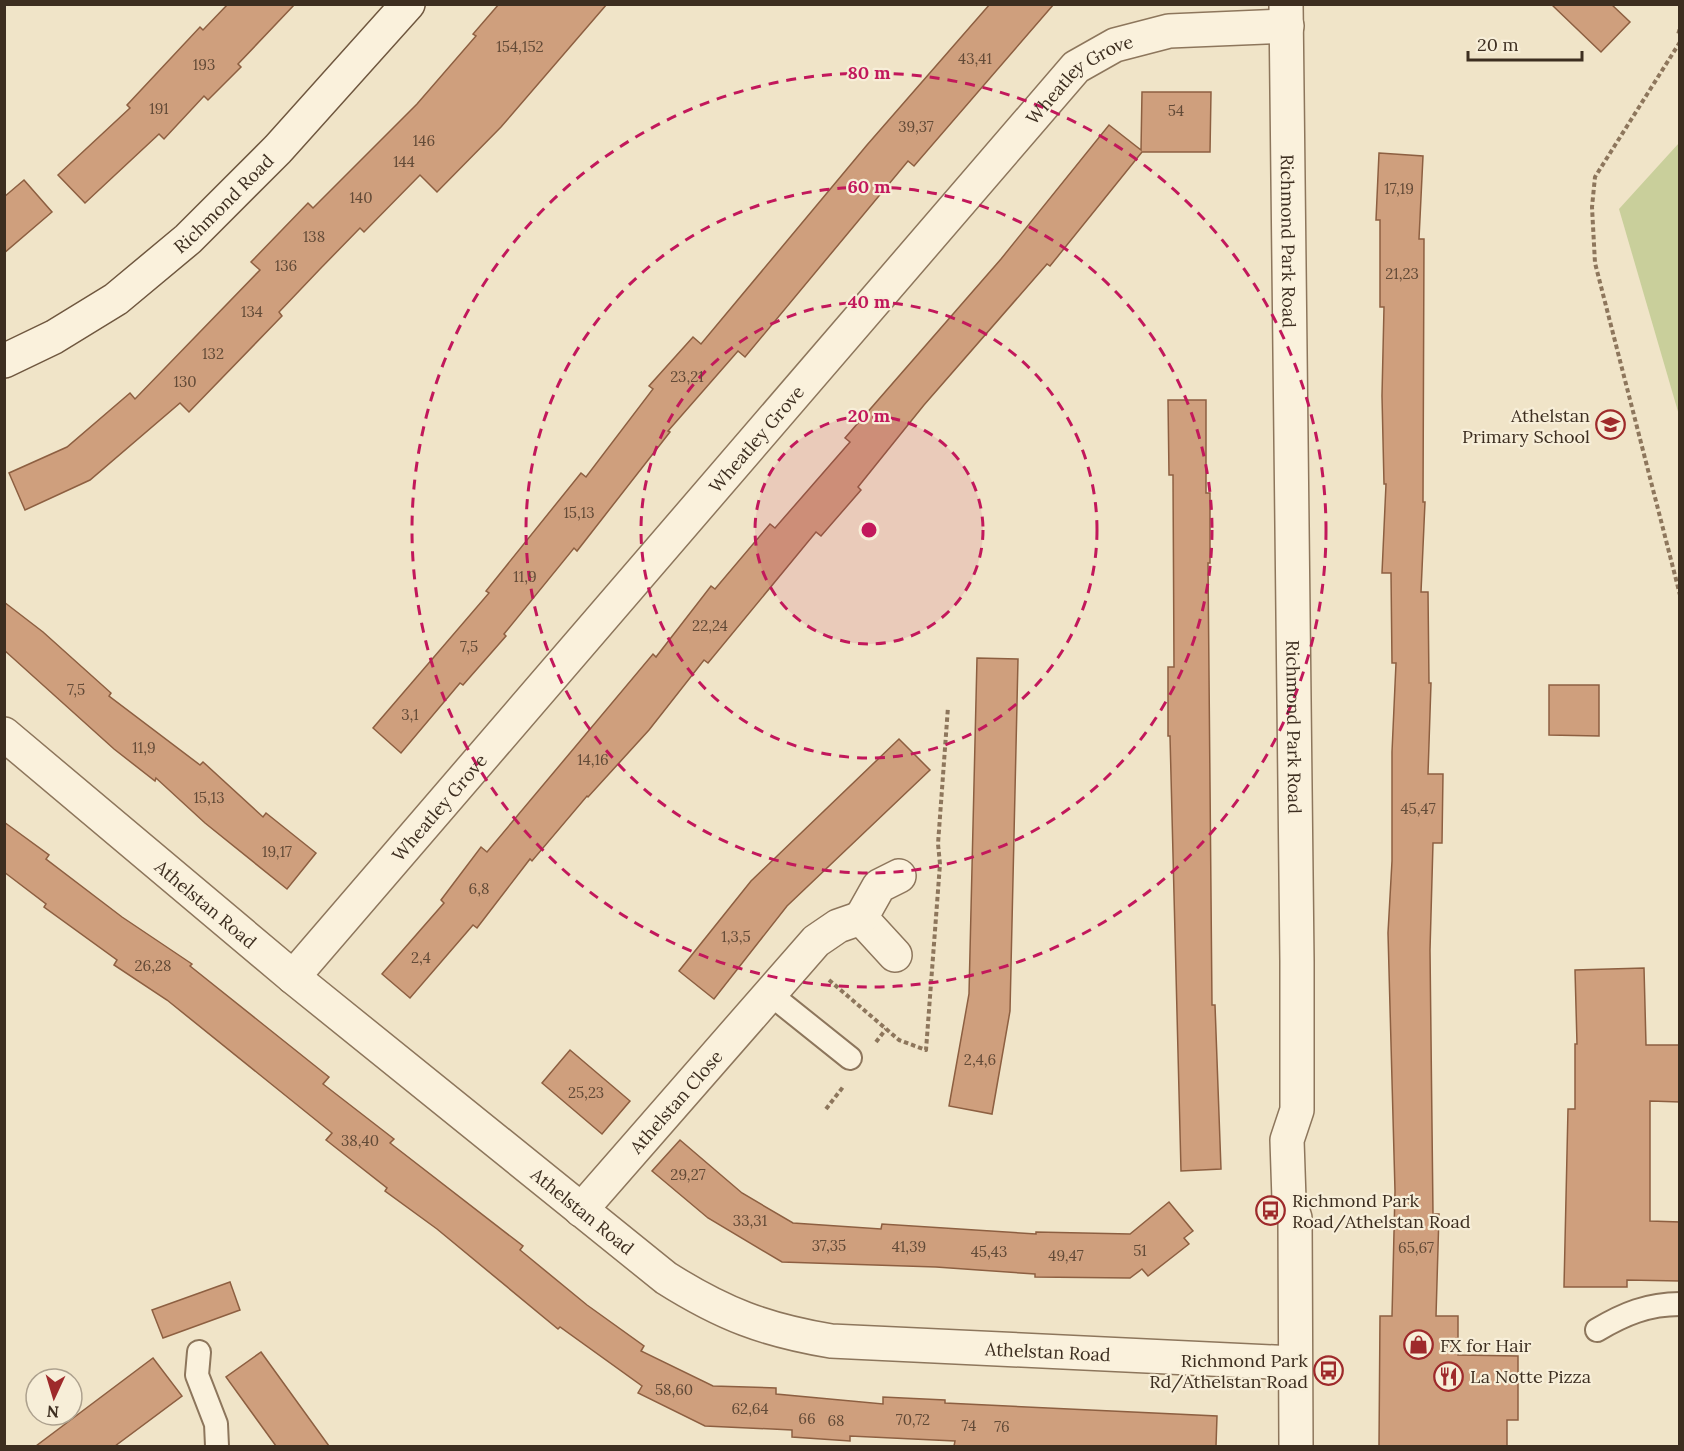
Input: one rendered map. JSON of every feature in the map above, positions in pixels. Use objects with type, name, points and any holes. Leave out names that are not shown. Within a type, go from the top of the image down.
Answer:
[{"type":"street","name":"Richmond Road","points":[[4,361],[54,337],[116,299],[188,239],[278,149],[408,4]]},
{"type":"street","name":"Wheatley Grove","points":[[293,977],[1076,67],[1115,45],[1169,31],[1287,15]]},
{"type":"street","name":"Richmond Park Road","points":[[1287,15],[1297,961],[1297,1110],[1287,1140],[1289,1200],[1295,1218],[1296,1446]]},
{"type":"street","name":"Athelstan Road","points":[[4,734],[293,977],[666,1278],[701,1300],[740,1319],[785,1333],[831,1341],[1294,1363]]},
{"type":"street","points":[[895,955],[861,918],[879,886],[899,876]]},
{"type":"street","name":"Athelstan Close","points":[[581,1210],[816,941],[838,926],[861,918]]},
{"type":"lane","points":[[770,994],[850,1058]]},
{"type":"lane","points":[[1597,1330],[1626,1313],[1659,1304],[1680,1304]]},
{"type":"lane","points":[[199,1352],[197,1375],[216,1424],[217,1446]]},
{"type":"path","points":[[1680,42],[1595,177],[1592,207],[1595,263],[1680,595]]},
{"type":"path","points":[[828,979],[899,1040],[926,1050],[940,864],[938,844],[948,707]]},
{"type":"green space","points":[[1679,143],[1679,415],[1619,209]]},
{"type":"building","points":[[228,4],[295,4],[238,64],[241,67],[208,100],[204,96],[164,139],[159,134],[85,203],[58,175],[130,108],[127,105],[200,27],[203,30]]},
{"type":"building","points":[[499,4],[607,4],[501,127],[437,192],[420,175],[364,232],[360,228],[279,312],[282,316],[189,412],[180,403],[90,480],[25,510],[9,473],[67,447],[130,393],[135,399],[260,270],[251,262],[308,203],[313,208],[417,104],[476,36],[473,34]]},
{"type":"building","points":[[990,4],[1054,4],[914,166],[908,161],[745,357],[738,351],[668,431],[670,432],[577,551],[574,548],[504,634],[506,636],[463,685],[460,683],[401,753],[373,728],[489,593],[486,591],[581,473],[586,477],[653,389],[649,386],[693,337],[701,344],[867,145]]},
{"type":"building","points":[[1551,4],[1611,4],[1630,22],[1601,52]]},
{"type":"building","points":[[1142,92],[1211,92],[1210,152],[1142,152],[1050,266],[1047,264],[924,405],[858,487],[861,490],[821,536],[816,532],[708,663],[704,660],[649,730],[587,796],[532,861],[530,859],[477,928],[473,925],[410,998],[382,974],[444,903],[441,900],[481,847],[487,852],[653,654],[656,657],[711,586],[715,589],[770,524],[775,528],[850,442],[845,438],[1001,259],[1109,125],[1141,150]]},
{"type":"building","points":[[1379,153],[1423,156],[1419,239],[1424,239],[1423,502],[1425,502],[1421,592],[1428,592],[1429,683],[1431,683],[1428,774],[1443,774],[1442,843],[1433,843],[1430,950],[1433,1214],[1439,1214],[1436,1316],[1458,1316],[1458,1355],[1518,1356],[1518,1420],[1507,1420],[1507,1446],[1379,1446],[1380,1316],[1392,1316],[1395,1191],[1388,933],[1392,861],[1392,752],[1396,663],[1392,663],[1391,573],[1382,573],[1386,484],[1384,484],[1382,396],[1384,307],[1380,307],[1380,220],[1376,220]]},
{"type":"building","points":[[24,180],[52,212],[4,253],[4,197]]},
{"type":"building","points":[[1168,400],[1206,400],[1206,493],[1210,493],[1210,563],[1208,563],[1212,1005],[1215,1005],[1221,1169],[1181,1171],[1170,736],[1168,736],[1168,667],[1174,667],[1173,475],[1169,475]]},
{"type":"building","points":[[4,602],[43,632],[111,693],[109,696],[200,765],[203,762],[263,817],[266,813],[316,853],[287,889],[205,823],[156,778],[155,781],[114,749],[4,650]]},
{"type":"building","points":[[977,658],[1018,659],[1010,1011],[992,1114],[949,1106],[969,994]]},
{"type":"building","points":[[1549,685],[1599,685],[1599,736],[1549,735]]},
{"type":"building","points":[[899,739],[930,770],[787,906],[714,999],[679,971],[751,881]]},
{"type":"building","points":[[4,822],[49,855],[46,859],[122,917],[192,964],[190,966],[329,1077],[323,1084],[394,1139],[390,1143],[523,1246],[520,1250],[587,1305],[644,1346],[641,1351],[713,1386],[776,1388],[776,1394],[883,1404],[883,1397],[945,1400],[945,1403],[1217,1416],[1216,1446],[954,1446],[955,1441],[850,1436],[850,1441],[792,1437],[792,1430],[705,1426],[638,1393],[642,1386],[560,1327],[558,1329],[437,1229],[385,1191],[387,1188],[326,1140],[332,1133],[167,1000],[114,965],[117,960],[44,907],[46,904],[4,872]]},
{"type":"building","points":[[1644,968],[1646,1045],[1680,1045],[1680,1102],[1650,1101],[1650,1221],[1680,1222],[1680,1281],[1627,1280],[1627,1287],[1564,1287],[1568,1109],[1575,1109],[1575,1044],[1577,1044],[1575,970]]},
{"type":"building","points":[[570,1050],[630,1101],[602,1134],[542,1083]]},
{"type":"building","points":[[680,1140],[742,1193],[793,1223],[881,1229],[882,1224],[1036,1234],[1036,1232],[1130,1234],[1169,1202],[1193,1231],[1184,1238],[1189,1244],[1148,1276],[1142,1269],[1130,1278],[1035,1277],[1035,1274],[936,1267],[782,1262],[708,1218],[652,1171]]},
{"type":"building","points":[[230,1282],[240,1310],[163,1338],[152,1310]]},
{"type":"building","points":[[261,1352],[329,1446],[276,1446],[226,1377]]},
{"type":"building","points":[[153,1358],[182,1396],[115,1446],[36,1446],[61,1427],[84,1427],[84,1410]]},
{"type":"place","name":"Athelstan Primary School","points":[[1611,425]]},
{"type":"place","name":"Richmond Park Road/Athelstan Road","points":[[1271,1210]]},
{"type":"place","name":"FX for Hair","points":[[1419,1345]]},
{"type":"place","name":"Richmond Park Rd/Athelstan Road","points":[[1329,1370]]},
{"type":"place","name":"La Notte Pizza","points":[[1449,1376]]}]
